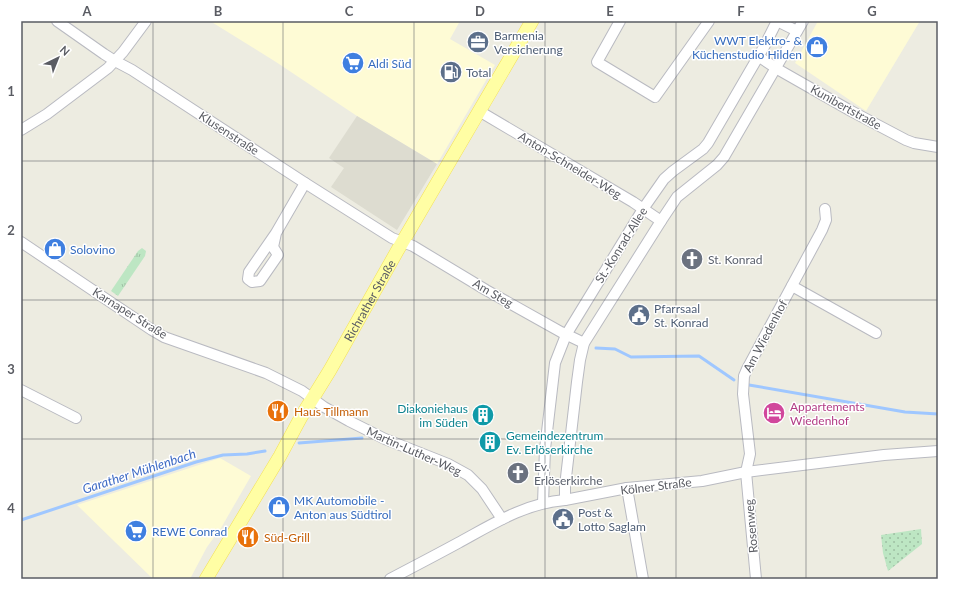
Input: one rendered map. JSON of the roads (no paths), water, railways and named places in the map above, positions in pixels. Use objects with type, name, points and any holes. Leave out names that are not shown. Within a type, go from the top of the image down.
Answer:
[{"type":"main road","name":"Richrather Straße","points":[[206,579],[280,456],[312,398],[330,370],[532,21]]},
{"type":"street","name":"Klusenstraße","points":[[57,21],[115,61],[132,70],[305,183],[392,238],[403,242]]},
{"type":"street","points":[[21,130],[48,114],[108,68],[146,21]]},
{"type":"street","points":[[620,21],[597,62],[655,98],[709,21]]},
{"type":"street","points":[[777,21],[797,31]]},
{"type":"street","name":"St.-Konrad-Allee","points":[[543,503],[545,450],[555,362],[566,335],[643,209],[669,174],[704,149],[777,21]]},
{"type":"street","name":"St.-Konrad-Allee","points":[[564,500],[577,382],[584,343],[660,221],[677,197],[721,162],[802,21]]},
{"type":"street","name":"Kunibertstraße","points":[[758,56],[856,114],[906,140],[914,143],[938,147]]},
{"type":"street","name":"Anton-Schneider-Weg","points":[[479,112],[643,209],[660,221]]},
{"type":"street","points":[[276,233],[305,183]]},
{"type":"street","name":"Am Wiedenhof","points":[[746,472],[750,454],[742,394],[744,376],[822,230],[826,220],[825,209]]},
{"type":"street","name":"Karnaper Straße","points":[[21,242],[164,337],[266,373],[302,391],[312,398]]},
{"type":"street","name":"Am Steg","points":[[403,242],[413,246],[486,290],[566,335],[584,343]]},
{"type":"street","points":[[792,286],[876,333]]},
{"type":"street","points":[[21,390],[76,418]]},
{"type":"street","name":"Martin-Luther-Weg","points":[[312,398],[324,407],[385,439],[448,464],[468,475],[482,489],[502,519]]},
{"type":"street","name":"Kölner Straße","points":[[390,579],[502,519],[531,506],[554,500],[564,500],[627,488],[702,481],[746,472],[884,455],[938,451]]},
{"type":"street","name":"Rosenweg","points":[[746,472],[756,579]]},
{"type":"street","points":[[627,488],[643,579]]},
{"type":"waterway","name":"Garather Mühlenbach","points":[[596,348],[615,349],[631,357],[699,356],[734,380]]},
{"type":"waterway","name":"Garather Mühlenbach","points":[[749,385],[905,412],[938,414]]},
{"type":"waterway","name":"Garather Mühlenbach","points":[[299,443],[362,438]]},
{"type":"waterway","name":"Garather Mühlenbach","points":[[21,520],[196,462],[223,455],[247,454],[265,451]]},
{"type":"place","name":"Barmenia Versicherung","points":[[478,42]]},
{"type":"place","name":"WWT Elektro- & Küchenstudio Hilden","points":[[817,47]]},
{"type":"place","name":"Aldi Süd","points":[[353,63]]},
{"type":"place","name":"Total","points":[[451,72]]},
{"type":"place","name":"Solovino","points":[[55,249]]},
{"type":"place","name":"St. Konrad","points":[[692,259]]},
{"type":"place","name":"Pfarrsaal St. Konrad","points":[[639,315]]},
{"type":"place","name":"Haus Tillmann","points":[[278,411]]},
{"type":"place","name":"Appartements Wiedenhof","points":[[774,413]]},
{"type":"place","name":"Diakoniehaus im Süden","points":[[483,415]]},
{"type":"place","name":"Gemeindezentrum Ev. Erlöserkirche","points":[[490,442]]},
{"type":"place","name":"Ev. Erlöserkirche","points":[[518,473]]},
{"type":"place","name":"MK Automobile - Anton aus Südtirol","points":[[279,507]]},
{"type":"place","name":"Post & Lotto Saglam","points":[[563,519]]},
{"type":"place","name":"REWE Conrad","points":[[136,531]]},
{"type":"place","name":"Süd-Grill","points":[[248,537]]}]
